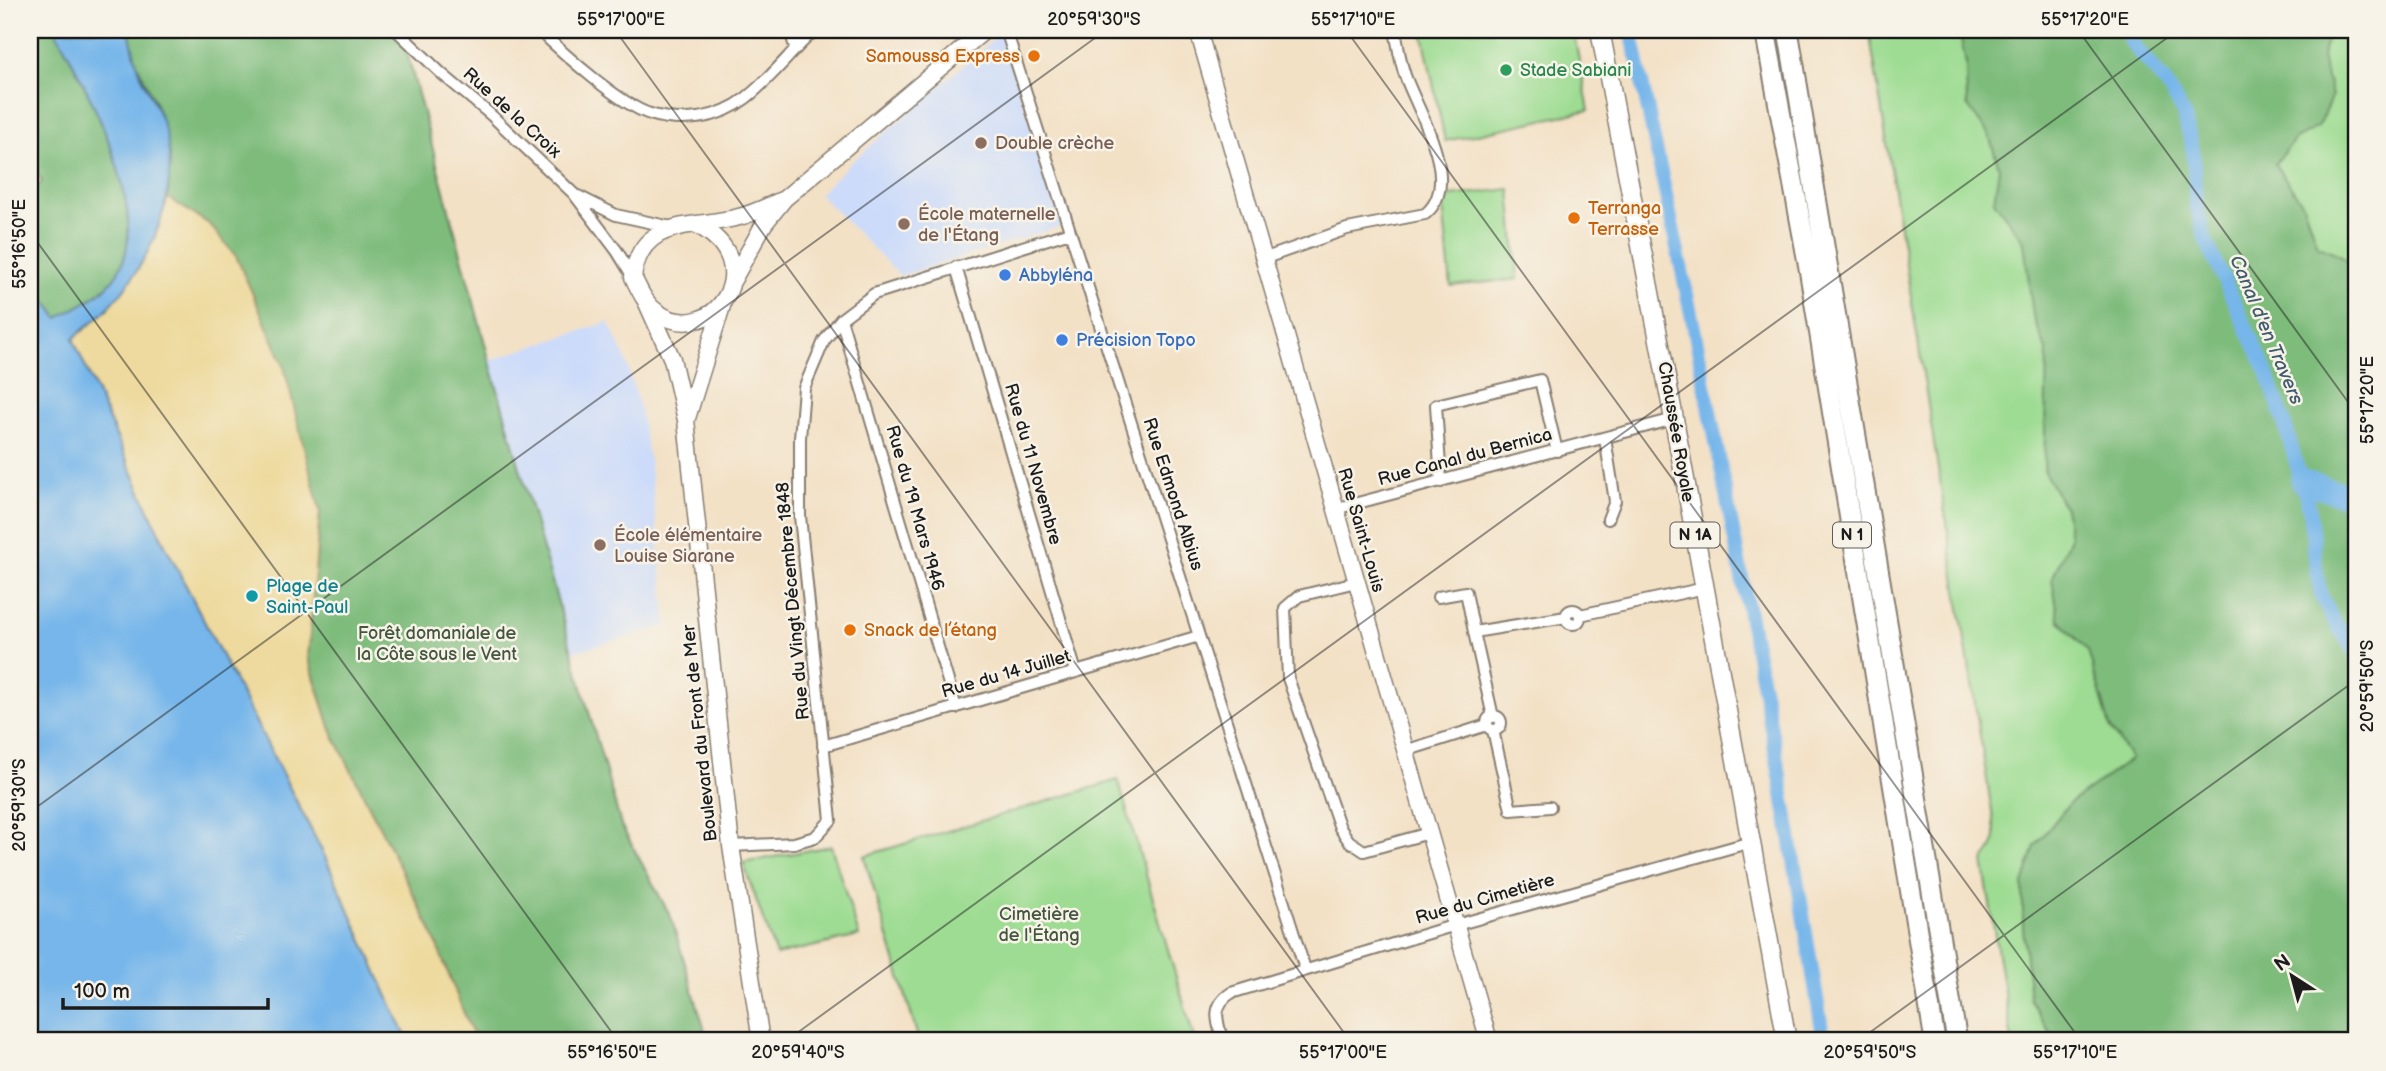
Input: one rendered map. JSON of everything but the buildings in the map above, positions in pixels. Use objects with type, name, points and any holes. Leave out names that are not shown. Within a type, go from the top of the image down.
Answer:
[{"type":"highway","name":"N 1","points":[[1765,30],[1809,268],[1935,1041]]},
{"type":"highway","name":"N 1","points":[[1788,30],[1957,1041]]},
{"type":"main road","points":[[784,199],[742,216],[671,227],[657,234],[638,258],[633,277],[646,301],[657,313],[688,321],[704,317],[722,306],[732,282],[764,225],[784,199],[985,30]]},
{"type":"main road","name":"Rue Saint-Louis","points":[[1198,30],[1457,925],[1486,1041]]},
{"type":"main road","name":"Chaussée Royale","points":[[1600,30],[1787,1041]]},
{"type":"main road","points":[[697,225],[718,238],[728,251],[732,282]]},
{"type":"main road","name":"Boulevard du Front de Mer","points":[[646,301],[672,359],[686,420],[731,846],[761,1041]]},
{"type":"main road","name":"Boulevard du Front de Mer","points":[[686,420],[722,306]]},
{"type":"street","name":"Rue de la Croix","points":[[396,30],[574,194],[633,277]]},
{"type":"street","points":[[539,30],[617,96],[649,114],[687,119],[715,116],[746,99],[795,47],[815,30]]},
{"type":"street","points":[[790,30],[795,47]]},
{"type":"street","name":"Rue Edmond Albius","points":[[1006,30],[1305,969]]},
{"type":"street","points":[[1263,259],[1347,229],[1425,214],[1434,207],[1441,181],[1439,163],[1405,75],[1395,30]]},
{"type":"street","name":"Rue de la Croix","points":[[574,194],[616,215],[671,227]]},
{"type":"street","name":"Rue du Vingt Décembre 1848","points":[[731,846],[804,840],[815,837],[831,820],[800,516],[800,438],[804,388],[824,341],[841,319],[874,294],[1070,232]]},
{"type":"street","name":"Rue du 11 Novembre","points":[[956,267],[1076,672]]},
{"type":"street","name":"Rue du 19 Mars 1946","points":[[841,319],[956,708]]},
{"type":"street","points":[[1441,482],[1436,405],[1540,380],[1557,451]]},
{"type":"street","name":"Rue Canal du Bernica","points":[[1335,509],[1674,419]]},
{"type":"street","points":[[1605,438],[1615,501],[1608,519]]},
{"type":"street","points":[[1356,582],[1299,596],[1285,608],[1288,678],[1340,828],[1349,841],[1364,851],[1429,833]]},
{"type":"street","points":[[1474,632],[1566,618],[1569,623],[1574,624],[1580,620],[1580,615],[1705,588]]},
{"type":"street","points":[[1438,597],[1466,592],[1491,724],[1511,810],[1550,807]]},
{"type":"street","name":"Rue du 14 Juillet","points":[[823,746],[1199,636]]},
{"type":"street","points":[[1405,751],[1491,724]]},
{"type":"street","name":"Rue du Cimetière","points":[[1223,1041],[1217,1010],[1222,999],[1231,993],[1305,969],[1751,842]]},
{"type":"shaded area","points":[[1002,32],[1062,226],[900,276],[819,194],[847,166]]},
{"type":"shaded area","name":"École élémentaire Louise Siarane","points":[[608,322],[625,357],[640,409],[650,465],[667,626],[573,652],[490,360]]},
{"type":"green space","points":[[30,30],[55,30],[68,54],[112,150],[128,219],[127,249],[117,274],[98,294],[58,318],[30,279],[30,197],[42,181],[30,166]]},
{"type":"green space","name":"Forêt domaniale de la Côte sous le Vent","points":[[129,30],[401,30],[488,355],[621,825],[671,917],[708,1041],[475,1041],[430,928],[331,730],[308,657],[320,511],[209,224],[168,198],[170,155],[156,104],[135,60]]},
{"type":"green space","name":"Stade Sabiani","points":[[1422,30],[1573,30],[1589,110],[1445,141]]},
{"type":"green space","points":[[1869,30],[2356,30],[2356,1041],[2012,1041],[1983,861],[1993,847],[1995,831]]},
{"type":"green space","points":[[1959,30],[2330,30],[2322,57],[2332,96],[2318,127],[2295,139],[2275,164],[2303,204],[2317,245],[2340,255],[2356,271],[2356,1041],[2058,1041],[2054,1039],[2030,999],[2023,928],[2023,884],[2035,846],[2069,804],[2131,759],[2110,727],[2088,651],[2059,620],[2052,579],[2070,538],[2065,508],[2044,472],[2047,352],[2033,316],[2024,242],[1994,201],[1999,168],[1989,135],[1967,105],[1966,64]]},
{"type":"green space","points":[[1510,189],[1518,279],[1451,286],[1442,197]]},
{"type":"green space","name":"Cimetière de l'Étang","points":[[1118,780],[1195,1041],[919,1041],[864,856]]},
{"type":"green space","points":[[831,846],[859,936],[776,955],[743,863]]},
{"type":"sand","name":"Plage de Saint-Paul","points":[[168,198],[209,224],[236,256],[283,363],[320,511],[308,658],[331,730],[430,928],[475,1041],[408,1041],[325,857],[160,535],[73,339],[107,308],[132,276],[151,241]]},
{"type":"water","points":[[55,30],[129,30],[140,72],[165,130],[169,154],[166,202],[150,247],[138,269],[109,307],[73,339],[160,535],[325,857],[408,1041],[30,1041],[30,279],[58,318],[91,299],[117,274],[127,249],[128,218],[112,150],[83,83]]},
{"type":"waterway","points":[[1631,30],[1693,323],[1779,770],[1824,1041]]},
{"type":"waterway","name":"Canal d'en Travers","points":[[2125,30],[2131,42],[2167,85],[2184,115],[2193,150],[2196,204],[2205,239],[2266,370],[2283,418],[2310,511],[2321,595],[2332,618],[2356,653]]},
{"type":"waterway","points":[[2302,481],[2356,498]]},
{"type":"place","name":"Samoussa Express","points":[[1034,56]]},
{"type":"place","name":"Stade Sabiani","points":[[1506,70]]},
{"type":"place","name":"Double crèche","points":[[981,143]]},
{"type":"place","name":"Terranga Terrasse","points":[[1574,218]]},
{"type":"place","name":"École maternelle de l'Étang","points":[[904,224]]},
{"type":"place","name":"Abbyléna","points":[[1005,275]]},
{"type":"place","name":"Précision Topo","points":[[1062,340]]},
{"type":"place","name":"École élémentaire Louise Siarane","points":[[600,545]]},
{"type":"place","name":"Plage de Saint-Paul","points":[[252,596]]},
{"type":"place","name":"Snack de l’étang","points":[[850,630]]}]
